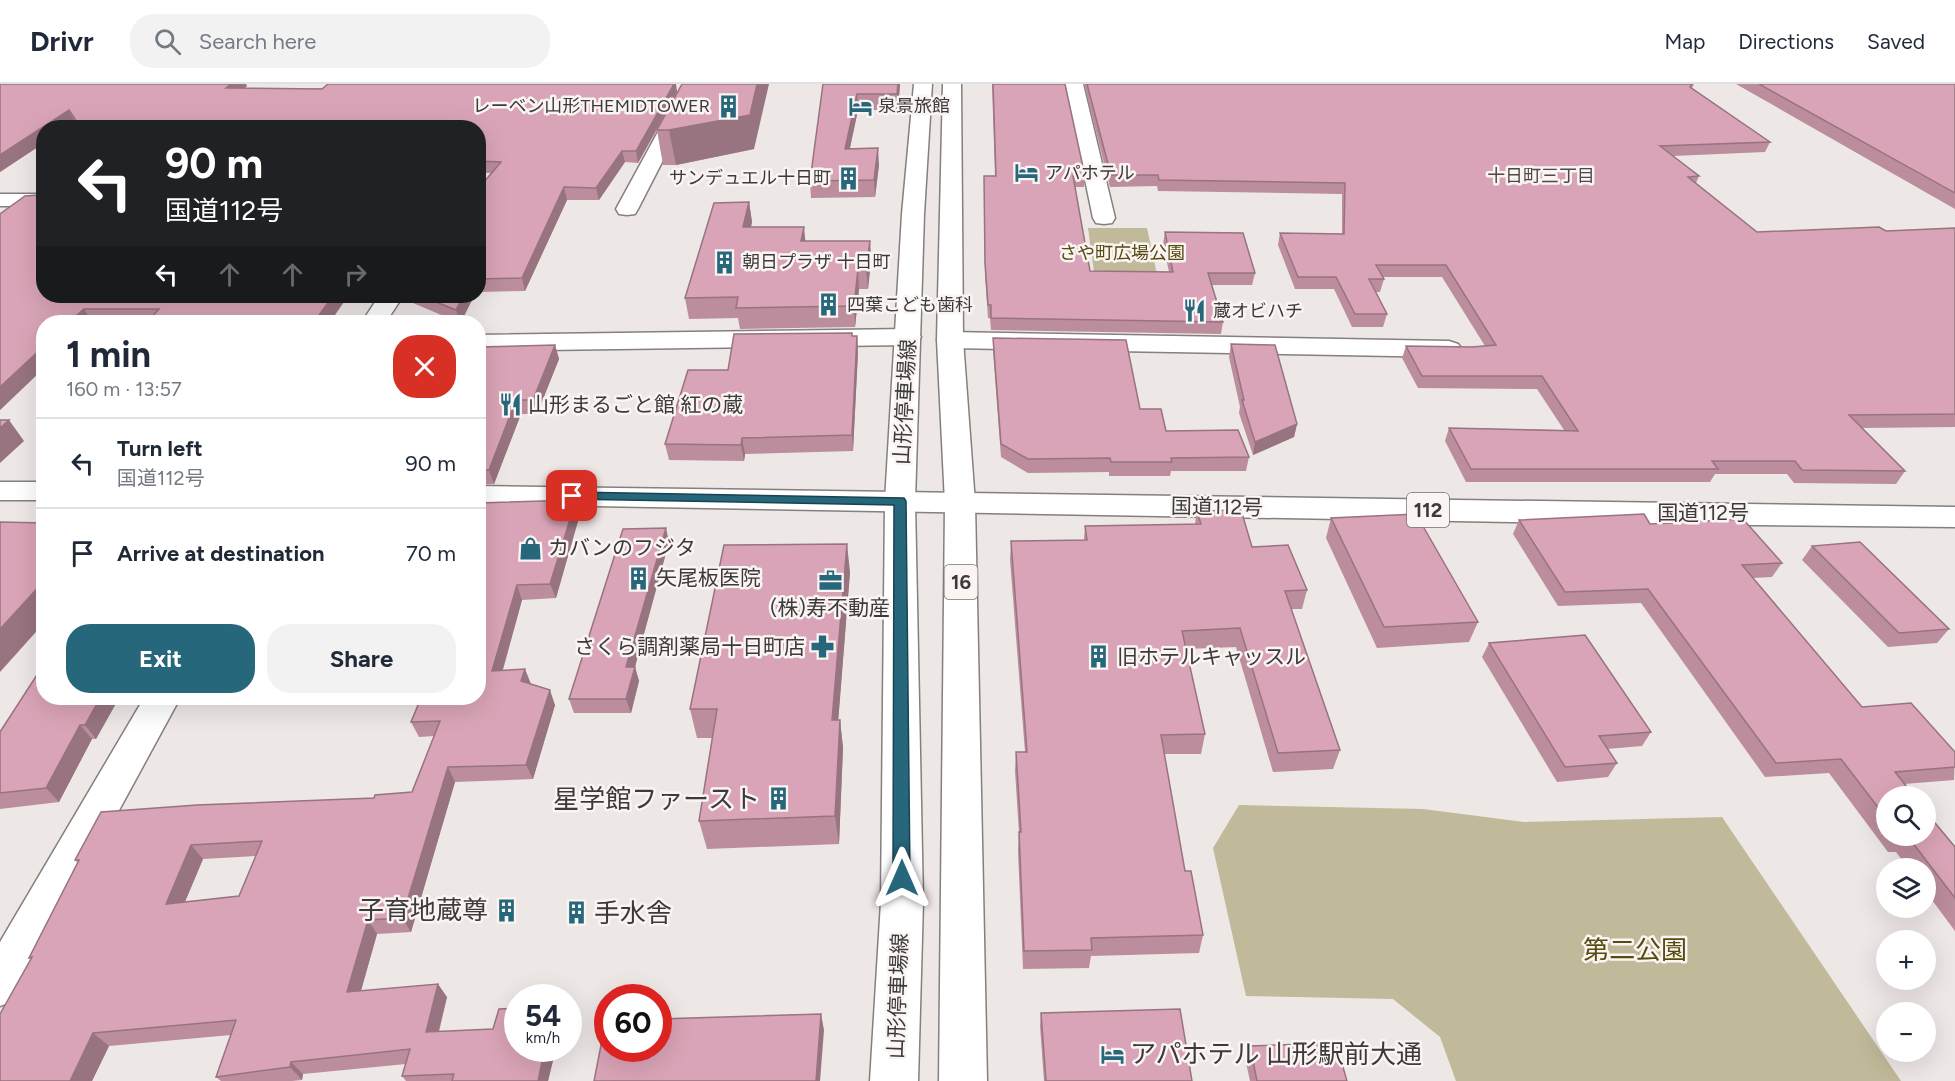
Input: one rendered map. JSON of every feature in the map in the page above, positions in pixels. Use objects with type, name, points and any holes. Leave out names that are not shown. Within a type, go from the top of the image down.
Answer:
[{"type":"main road","points":[[627,208],[693,84]]},
{"type":"main road","name":"山形停車場線","points":[[894,1081],[902,902],[900,501],[913,214],[923,84]]},
{"type":"main road","name":"山形停車場線","points":[[952,84],[950,340],[960,503],[963,1081]]},
{"type":"main road","points":[[1074,84],[1104,218]]},
{"type":"main road","points":[[0,200],[36,200]]},
{"type":"main road","points":[[486,343],[908,337]]},
{"type":"main road","points":[[950,340],[1468,349]]},
{"type":"main road","points":[[0,491],[36,491]]},
{"type":"main road","name":"国道112号","points":[[486,495],[1955,517]]},
{"type":"main road","points":[[0,985],[158,705]]},
{"type":"green space","name":"さや町広場公園","points":[[1088,228],[1147,228],[1158,279],[1095,279]]},
{"type":"green space","name":"第二公園","points":[[1239,805],[1423,809],[1524,822],[1722,817],[1876,1044],[1876,1062],[1888,1062],[1901,1081],[1456,1081],[1440,1037],[1393,999],[1246,996],[1213,848]]},
{"type":"building","points":[[0,84],[231,84],[226,88],[322,89],[328,84],[674,84],[636,151],[622,151],[596,188],[564,187],[522,278],[486,279],[486,180],[501,162],[486,161],[486,120],[76,120],[69,110],[54,120],[36,120],[36,132],[0,155]]},
{"type":"building","points":[[682,84],[757,84],[750,115],[669,130],[657,130]]},
{"type":"building","points":[[823,84],[898,84],[897,94],[857,94],[845,149],[878,148],[874,180],[810,181]]},
{"type":"building","points":[[993,84],[1065,84],[1085,176],[1073,176],[1090,271],[1173,272],[1165,232],[1243,233],[1255,273],[1208,273],[1223,322],[991,318],[985,263],[984,176],[996,176]]},
{"type":"building","points":[[1087,84],[1692,84],[1690,87],[1770,142],[1660,146],[1699,176],[1688,177],[1757,232],[1879,227],[1886,231],[1955,228],[1955,414],[1849,415],[1905,471],[1802,470],[1795,461],[1712,461],[1718,469],[1471,469],[1449,428],[1578,431],[1542,376],[1422,376],[1406,346],[1496,345],[1446,265],[1376,265],[1384,279],[1369,279],[1387,314],[1355,314],[1336,277],[1298,277],[1280,233],[1344,234],[1345,183],[1159,180],[1158,175],[1111,175]]},
{"type":"building","points":[[1759,84],[1955,84],[1955,193]]},
{"type":"building","points":[[36,195],[36,303],[328,303],[319,315],[153,315],[159,309],[84,309],[77,315],[36,315],[36,353],[0,387],[0,214],[25,196]]},
{"type":"building","points":[[749,202],[743,227],[804,227],[801,241],[870,241],[866,269],[858,269],[854,306],[736,308],[738,297],[685,298],[714,203]]},
{"type":"building","points":[[438,303],[460,303],[456,310]]},
{"type":"building","points":[[852,333],[852,336],[857,336],[852,435],[742,438],[741,445],[665,444],[688,370],[728,370],[734,334]]},
{"type":"building","points":[[993,338],[1126,340],[1140,409],[1161,409],[1166,431],[1238,430],[1249,457],[1171,458],[1172,462],[1111,462],[1110,458],[1028,459],[1001,444]]},
{"type":"building","points":[[1231,344],[1275,345],[1297,424],[1255,442],[1242,400],[1244,400]]},
{"type":"building","points":[[555,345],[533,400],[516,400],[489,470],[486,470],[486,347]]},
{"type":"building","points":[[0,420],[9,420],[0,428]]},
{"type":"building","points":[[576,500],[550,584],[517,585],[492,671],[525,669],[521,681],[550,690],[526,765],[448,767],[402,918],[368,920],[347,992],[438,984],[426,1032],[493,1029],[499,1009],[504,1009],[504,1062],[542,1062],[538,1081],[452,1081],[454,1074],[402,1076],[410,1049],[291,1062],[290,1067],[216,1077],[236,1020],[93,1033],[70,1081],[0,1081],[0,1014],[32,957],[29,958],[79,860],[75,860],[101,812],[197,805],[374,798],[375,795],[412,792],[440,721],[411,722],[418,705],[486,705],[486,503]],"holes":[[[262,841],[239,896],[166,904],[191,845]]]},
{"type":"building","points":[[1241,510],[1252,547],[1288,545],[1307,590],[1285,591],[1340,750],[1278,753],[1240,628],[1182,631],[1205,734],[1161,735],[1185,871],[1191,871],[1203,935],[1091,938],[1092,950],[1024,951],[1016,752],[1027,752],[1011,541],[1087,540],[1085,526],[1201,524],[1197,511]]},
{"type":"building","points":[[1416,514],[1478,622],[1384,627],[1331,518]]},
{"type":"building","points":[[1644,514],[1650,524],[1743,519],[1782,563],[1742,565],[1862,707],[1911,703],[1955,752],[1955,767],[1895,772],[1906,786],[1876,786],[1876,805],[1841,759],[1776,763],[1648,589],[1565,592],[1519,520]]},
{"type":"building","points":[[0,522],[36,523],[36,590],[0,629]]},
{"type":"building","points":[[666,528],[626,667],[635,667],[626,699],[569,699],[623,529]]},
{"type":"building","points":[[1860,542],[1949,629],[1899,633],[1812,546]]},
{"type":"building","points":[[847,544],[832,720],[840,720],[835,816],[699,821],[717,709],[690,709],[724,545]]},
{"type":"building","points":[[1585,635],[1651,732],[1599,736],[1617,763],[1565,767],[1489,643]]},
{"type":"building","points":[[36,676],[36,705],[96,705],[85,725],[80,725],[46,788],[0,793],[0,732]]},
{"type":"building","points":[[1936,824],[1955,847],[1955,898],[1936,873],[1936,858],[1924,858],[1915,846],[1936,846]]},
{"type":"building","name":"アパホテル 山形駅前大通","points":[[1180,1009],[1192,1081],[1046,1081],[1041,1013]]},
{"type":"building","points":[[821,1014],[816,1081],[594,1081],[598,1062],[672,1062],[672,1019]]},
{"type":"building","points":[[1336,1043],[1347,1081],[1257,1081],[1250,1046]]},
{"type":"place","name":"レーベン山形THEMIDTOWER","points":[[728,106]]},
{"type":"place","name":"泉景旅館","points":[[860,106]]},
{"type":"place","name":"アパホテル","points":[[1027,173]]},
{"type":"place","name":"サンデュエル十日町","points":[[849,178]]},
{"type":"place","name":"朝日プラザ 十日町","points":[[724,262]]},
{"type":"place","name":"四葉こども歯科","points":[[829,305]]},
{"type":"place","name":"蔵オビハチ","points":[[1195,311]]},
{"type":"place","name":"山形まるごと館 紅の蔵","points":[[510,405]]},
{"type":"place","name":"カバンのフジタ","points":[[530,548]]},
{"type":"place","name":"矢尾板医院","points":[[638,578]]},
{"type":"place","name":"(株)寿不動産","points":[[830,580]]},
{"type":"place","name":"さくら調剤薬局十日町店","points":[[823,647]]},
{"type":"place","name":"旧ホテルキャッスル","points":[[1099,657]]},
{"type":"place","name":"星学館ファースト","points":[[778,799]]},
{"type":"place","name":"子育地蔵尊","points":[[506,910]]},
{"type":"place","name":"手水舎","points":[[576,913]]},
{"type":"place","name":"アパホテル 山形駅前大通","points":[[1112,1054]]},
{"type":"district","name":"十日町三丁目","points":[[1541,176]]},
{"type":"route","points":[[572,496],[900,501],[902,878]]}]
